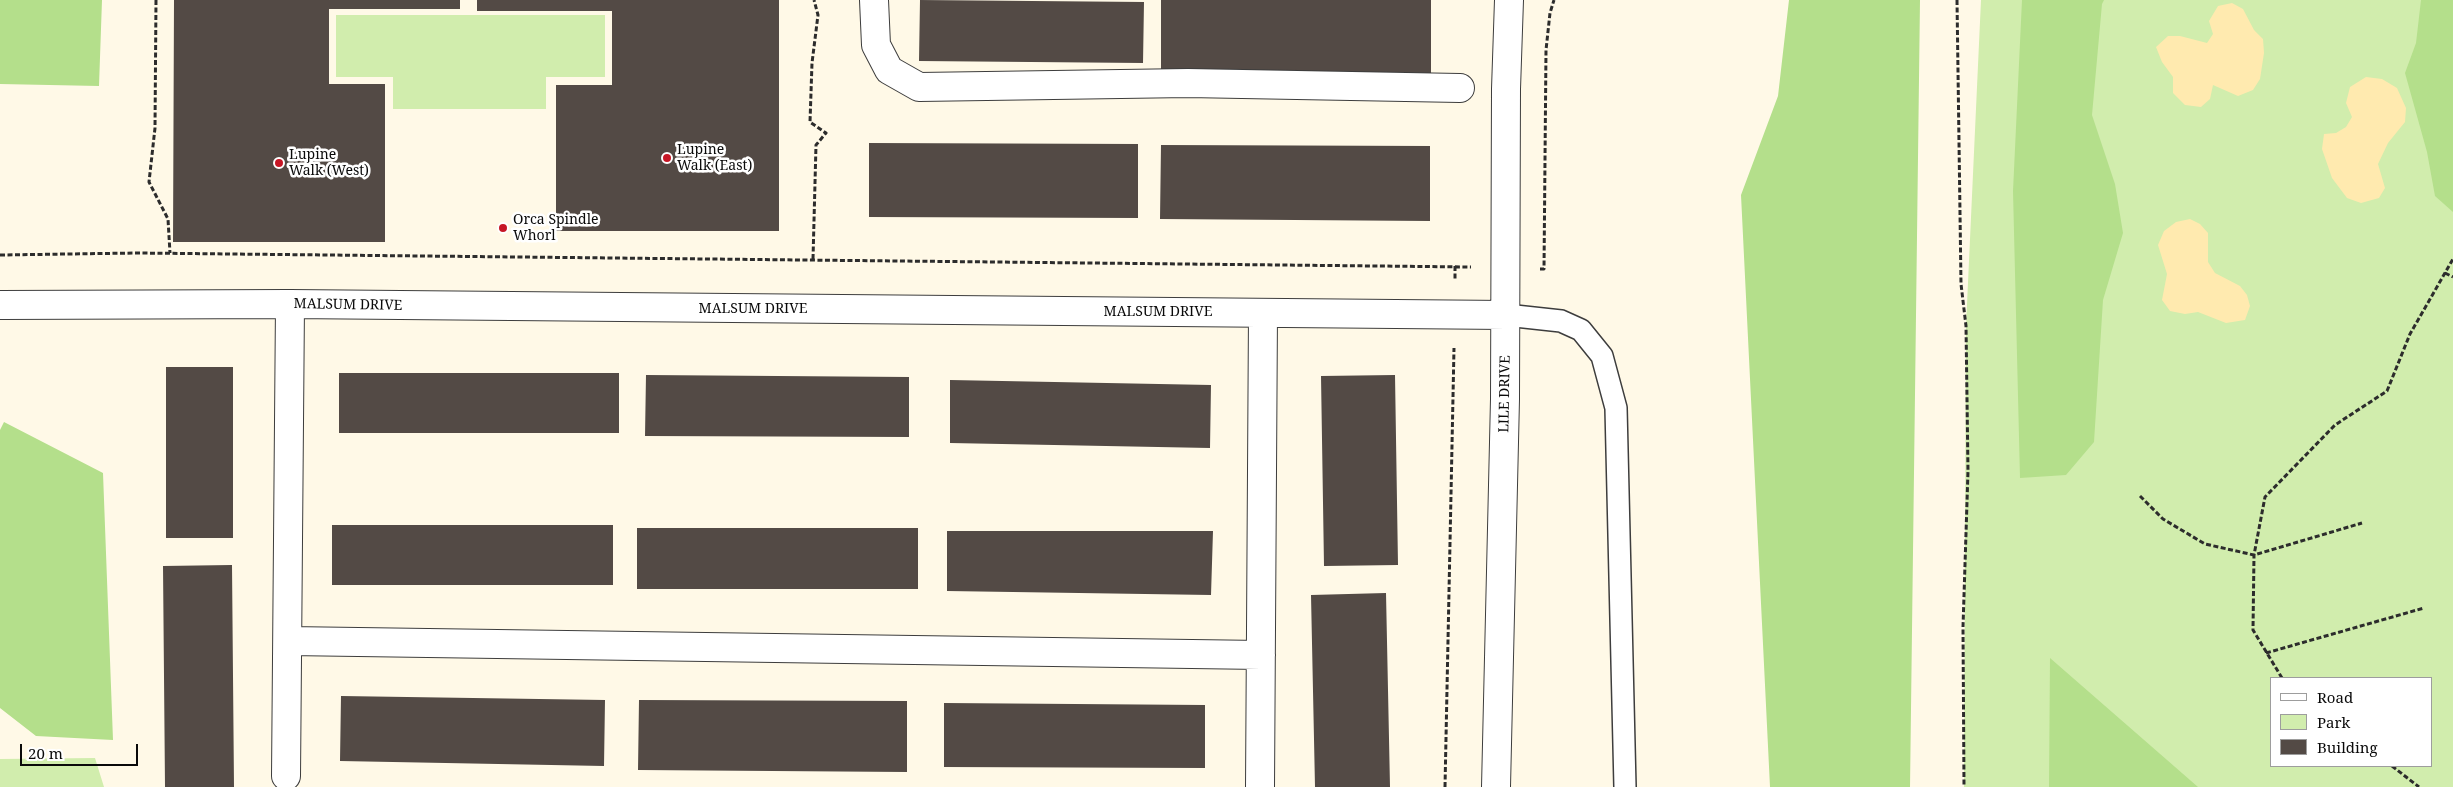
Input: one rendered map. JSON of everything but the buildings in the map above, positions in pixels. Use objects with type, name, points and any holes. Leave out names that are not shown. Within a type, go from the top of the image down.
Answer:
[{"type":"street","points":[[874,0],[876,45],[888,70],[919,87],[1188,83],[1460,88]]},
{"type":"street","name":"LILE DRIVE","points":[[1496,787],[1506,315],[1506,89],[1509,0]]},
{"type":"street","points":[[286,776],[289,641],[290,304]]},
{"type":"street","name":"MALSUM DRIVE","points":[[0,305],[290,304],[1506,315]]},
{"type":"street","points":[[1260,786],[1262,313]]},
{"type":"street","points":[[289,641],[1261,654]]},
{"type":"lane","points":[[1506,315],[1562,321],[1582,330],[1602,356],[1616,408],[1626,787]]},
{"type":"path","points":[[156,0],[155,128],[149,182],[168,220],[170,253]]},
{"type":"path","points":[[814,0],[818,15],[812,63],[810,122],[826,133],[816,145],[814,259]]},
{"type":"path","points":[[1957,0],[1961,284],[1966,326],[1968,471],[1963,627],[1964,787]]},
{"type":"path","points":[[0,255],[170,253],[1455,266],[1444,787]]},
{"type":"path","points":[[2281,677],[2253,630],[2254,555],[2265,497],[2335,425],[2387,391],[2410,334],[2453,260]]},
{"type":"path","points":[[2446,273],[2453,277]]},
{"type":"path","points":[[2140,496],[2163,519],[2204,544],[2254,555],[2362,523]]},
{"type":"path","points":[[2266,652],[2424,608]]},
{"type":"path","points":[[2393,767],[2419,787]]},
{"type":"green space","points":[[0,0],[102,0],[99,86],[0,84]]},
{"type":"green space","points":[[1789,0],[1920,0],[1910,787],[1770,787],[1741,195],[1778,96]]},
{"type":"green space","points":[[1981,0],[2453,0],[2453,787],[1964,787],[1966,326]]},
{"type":"green space","points":[[2022,0],[2104,0],[2102,4],[2092,115],[2115,184],[2123,233],[2103,300],[2094,442],[2066,475],[2020,478],[2013,191]]},
{"type":"green space","points":[[2421,0],[2453,0],[2453,212],[2435,196],[2427,152],[2405,73],[2416,43]]},
{"type":"green space","points":[[336,15],[605,15],[605,77],[546,77],[546,109],[393,109],[393,77],[336,77]]},
{"type":"green space","points":[[4,422],[103,473],[113,740],[36,736],[0,708],[0,430]]},
{"type":"green space","points":[[2050,658],[2198,787],[2049,787]]},
{"type":"green space","points":[[95,758],[104,787],[0,787],[0,759]]},
{"type":"sand","points":[[2232,3],[2243,9],[2254,30],[2263,39],[2264,53],[2260,79],[2253,90],[2238,96],[2213,85],[2210,99],[2201,107],[2185,105],[2173,93],[2173,77],[2162,62],[2156,47],[2168,36],[2180,36],[2207,43],[2213,34],[2209,21],[2218,6]]},
{"type":"sand","points":[[2366,77],[2382,79],[2397,88],[2406,108],[2405,122],[2388,143],[2378,164],[2385,188],[2379,198],[2361,203],[2347,198],[2332,178],[2322,149],[2324,134],[2336,133],[2346,127],[2352,117],[2346,103],[2350,87]]},
{"type":"sand","points":[[2190,219],[2200,224],[2208,233],[2208,262],[2215,273],[2240,286],[2247,295],[2250,306],[2245,320],[2226,323],[2198,312],[2185,314],[2170,311],[2162,300],[2167,274],[2158,245],[2164,231],[2176,222]]},
{"type":"place","name":"Lupine Walk (East)","points":[[667,158]]},
{"type":"place","name":"Lupine Walk (West)","points":[[279,163]]},
{"type":"place","name":"Orca Spindle Whorl","points":[[503,228]]}]
